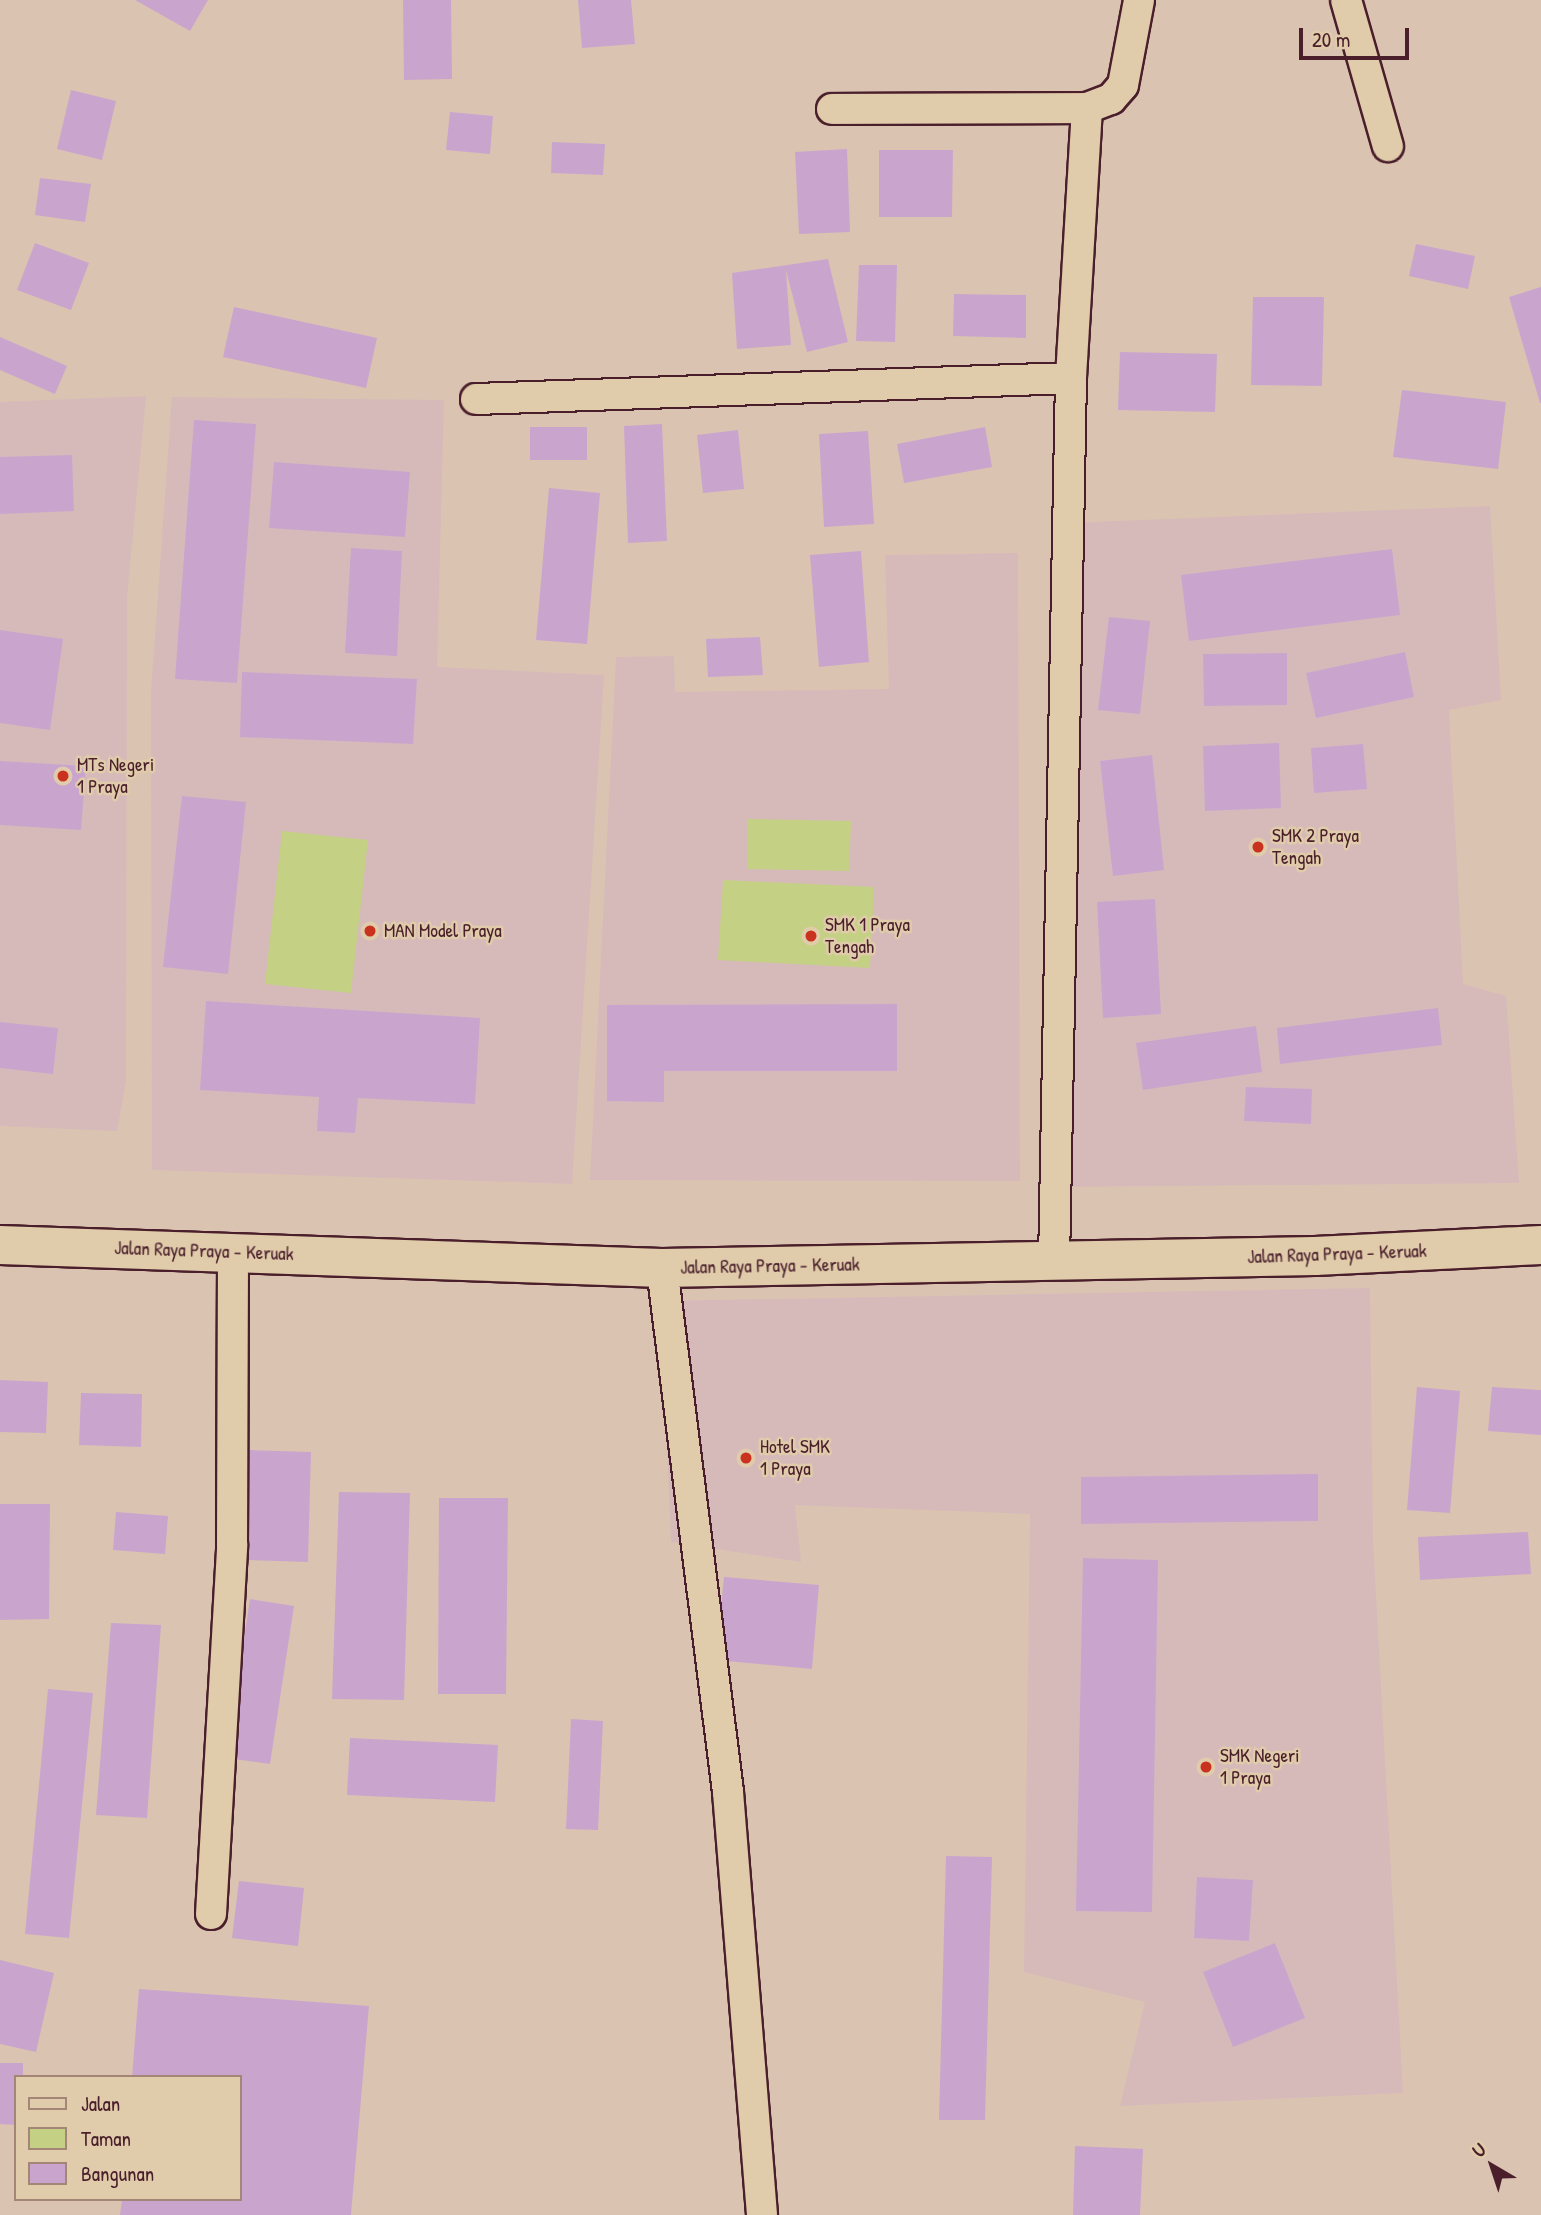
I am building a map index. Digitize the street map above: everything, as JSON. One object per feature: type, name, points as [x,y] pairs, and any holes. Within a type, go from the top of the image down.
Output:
[{"type":"main road","name":"Jalan Raya Praya - Keruak","points":[[0,1245],[662,1268],[1055,1260],[1541,1245]]},
{"type":"street","points":[[832,109],[1087,108],[1111,99],[1123,85],[1139,0]]},
{"type":"street","points":[[1346,0],[1388,146]]},
{"type":"street","points":[[1055,1260],[1071,378],[1087,108]]},
{"type":"street","points":[[477,399],[1071,378]]},
{"type":"street","points":[[211,1914],[232,1545],[233,1251]]},
{"type":"street","points":[[662,1268],[728,1791],[762,2215]]},
{"type":"shaded area","name":"MTs Negeri 1 Praya","points":[[146,396],[127,598],[126,1082],[117,1131],[0,1126],[0,402]]},
{"type":"shaded area","name":"MAN Model Praya","points":[[172,397],[444,400],[437,667],[604,675],[572,1184],[152,1170],[151,692]]},
{"type":"shaded area","name":"SMK 2 Praya Tengah","points":[[1490,506],[1501,700],[1449,710],[1463,984],[1506,996],[1519,1183],[1051,1187],[1068,523]]},
{"type":"shaded area","name":"SMK 1 Praya Tengah","points":[[1018,553],[1020,1181],[590,1180],[616,657],[674,656],[675,692],[889,689],[885,555]]},
{"type":"shaded area","name":"SMK Negeri 1 Praya","points":[[1370,1288],[1373,1540],[1403,2093],[1120,2106],[1145,2002],[1024,1972],[1030,1514],[795,1505],[801,1562],[671,1542],[661,1301]]},
{"type":"green space","points":[[748,819],[851,821],[849,871],[747,869]]},
{"type":"green space","points":[[282,831],[368,840],[351,993],[265,984]]},
{"type":"green space","points":[[723,880],[874,887],[870,968],[718,960]]},
{"type":"building","points":[[135,0],[208,0],[190,31]]},
{"type":"building","points":[[403,0],[451,0],[452,79],[404,80]]},
{"type":"building","points":[[578,0],[631,0],[635,44],[582,48]]},
{"type":"building","points":[[71,90],[116,101],[102,160],[57,149]]},
{"type":"building","points":[[450,112],[493,116],[490,154],[446,150]]},
{"type":"building","points":[[552,142],[605,144],[603,175],[551,173]]},
{"type":"building","points":[[847,149],[850,232],[799,234],[795,152]]},
{"type":"building","points":[[879,150],[953,150],[952,217],[879,217]]},
{"type":"building","points":[[40,178],[91,184],[85,222],[35,215]]},
{"type":"building","points":[[35,243],[89,263],[71,310],[17,290]]},
{"type":"building","points":[[1416,244],[1475,256],[1468,289],[1409,276]]},
{"type":"building","points":[[828,259],[848,342],[807,352],[786,270],[791,345],[737,349],[732,273]]},
{"type":"building","points":[[859,265],[897,265],[895,342],[856,341]]},
{"type":"building","points":[[1541,287],[1541,403],[1540,403],[1509,297]]},
{"type":"building","points":[[954,294],[1026,295],[1026,338],[953,336]]},
{"type":"building","points":[[1253,297],[1324,297],[1322,386],[1251,385]]},
{"type":"building","points":[[234,307],[377,338],[366,388],[223,357]]},
{"type":"building","points":[[0,337],[67,366],[55,394],[0,370]]},
{"type":"building","points":[[1120,352],[1217,354],[1215,412],[1118,410]]},
{"type":"building","points":[[1402,390],[1506,402],[1498,469],[1393,457]]},
{"type":"building","points":[[194,420],[256,424],[237,683],[175,679]]},
{"type":"building","points":[[662,424],[667,541],[628,543],[624,426]]},
{"type":"building","points":[[530,427],[587,427],[587,460],[530,460]]},
{"type":"building","points":[[985,427],[992,467],[904,483],[897,444]]},
{"type":"building","points":[[738,430],[744,489],[703,493],[697,435]]},
{"type":"building","points":[[868,431],[874,524],[824,527],[819,434]]},
{"type":"building","points":[[72,455],[74,511],[0,514],[0,457]]},
{"type":"building","points":[[274,462],[410,472],[405,537],[269,528]]},
{"type":"building","points":[[549,488],[600,493],[587,644],[536,640]]},
{"type":"building","points":[[351,548],[402,551],[397,656],[345,653]]},
{"type":"building","points":[[1392,549],[1400,615],[1189,641],[1181,575]]},
{"type":"building","points":[[861,551],[869,662],[819,667],[810,555]]},
{"type":"building","points":[[1109,617],[1150,621],[1140,714],[1098,710]]},
{"type":"building","points":[[0,630],[63,639],[50,730],[0,723]]},
{"type":"building","points":[[760,637],[763,675],[708,677],[706,639]]},
{"type":"building","points":[[1405,652],[1414,697],[1316,718],[1306,673]]},
{"type":"building","points":[[1287,653],[1287,705],[1204,706],[1203,654]]},
{"type":"building","points":[[242,672],[417,679],[413,744],[240,737]]},
{"type":"building","points":[[1279,743],[1281,808],[1205,811],[1203,746]]},
{"type":"building","points":[[1363,744],[1367,789],[1314,793],[1311,748]]},
{"type":"building","points":[[1152,755],[1164,870],[1113,876],[1100,761]]},
{"type":"building","points":[[0,761],[86,766],[81,830],[0,825]]},
{"type":"building","points":[[182,796],[246,802],[228,974],[163,967]]},
{"type":"building","points":[[1155,899],[1161,1014],[1103,1018],[1097,902]]},
{"type":"building","points":[[206,1001],[480,1018],[475,1104],[358,1098],[355,1133],[317,1131],[319,1097],[200,1090]]},
{"type":"building","points":[[897,1004],[897,1071],[664,1071],[664,1102],[607,1101],[607,1005]]},
{"type":"building","points":[[1438,1008],[1442,1045],[1280,1064],[1277,1028]]},
{"type":"building","points":[[0,1022],[58,1028],[53,1074],[0,1068]]},
{"type":"building","points":[[1256,1026],[1262,1072],[1143,1090],[1136,1043]]},
{"type":"building","points":[[1246,1087],[1312,1089],[1311,1124],[1244,1121]]},
{"type":"building","points":[[0,1380],[48,1382],[46,1433],[0,1432]]},
{"type":"building","points":[[1417,1387],[1460,1391],[1450,1513],[1407,1510]]},
{"type":"building","points":[[1492,1387],[1541,1390],[1541,1435],[1488,1431]]},
{"type":"building","points":[[81,1393],[142,1394],[141,1447],[79,1445]]},
{"type":"building","points":[[249,1450],[311,1452],[308,1562],[246,1560]]},
{"type":"building","points":[[1318,1474],[1318,1521],[1081,1524],[1081,1477]]},
{"type":"building","points":[[339,1492],[410,1493],[404,1700],[332,1699]]},
{"type":"building","points":[[439,1498],[508,1498],[506,1694],[438,1694]]},
{"type":"building","points":[[0,1504],[50,1504],[49,1619],[0,1620]]},
{"type":"building","points":[[116,1512],[168,1516],[165,1554],[113,1550]]},
{"type":"building","points":[[1528,1532],[1531,1574],[1420,1580],[1418,1537]]},
{"type":"building","points":[[1083,1558],[1158,1560],[1152,1912],[1076,1911]]},
{"type":"building","points":[[724,1577],[819,1585],[812,1669],[716,1660]]},
{"type":"building","points":[[250,1599],[294,1606],[270,1764],[226,1758]]},
{"type":"building","points":[[111,1623],[161,1625],[147,1818],[96,1815]]},
{"type":"building","points":[[48,1689],[93,1693],[69,1938],[25,1934]]},
{"type":"building","points":[[571,1719],[603,1721],[598,1830],[566,1829]]},
{"type":"building","points":[[350,1738],[498,1745],[495,1802],[347,1795]]},
{"type":"building","points":[[946,1856],[992,1857],[985,2120],[939,2120]]},
{"type":"building","points":[[1197,1877],[1253,1880],[1249,1941],[1194,1938]]},
{"type":"building","points":[[239,1881],[304,1888],[298,1946],[232,1938]]},
{"type":"building","points":[[1275,1943],[1305,2018],[1233,2047],[1203,1972]]},
{"type":"building","points":[[0,1960],[54,1973],[36,2052],[0,2044]]},
{"type":"building","points":[[139,1989],[369,2006],[351,2215],[120,2215],[122,2201],[242,2201],[242,2075],[132,2075]]},
{"type":"building","points":[[0,2063],[23,2063],[23,2075],[14,2075],[14,2125],[0,2124]]},
{"type":"building","points":[[1075,2146],[1143,2149],[1140,2215],[1073,2215]]},
{"type":"place","name":"MTs Negeri 1 Praya","points":[[63,776]]},
{"type":"place","name":"SMK 2 Praya Tengah","points":[[1258,847]]},
{"type":"place","name":"MAN Model Praya","points":[[370,931]]},
{"type":"place","name":"SMK 1 Praya Tengah","points":[[811,936]]},
{"type":"place","name":"Hotel SMK 1 Praya","points":[[746,1458]]},
{"type":"place","name":"SMK Negeri 1 Praya","points":[[1206,1767]]}]
